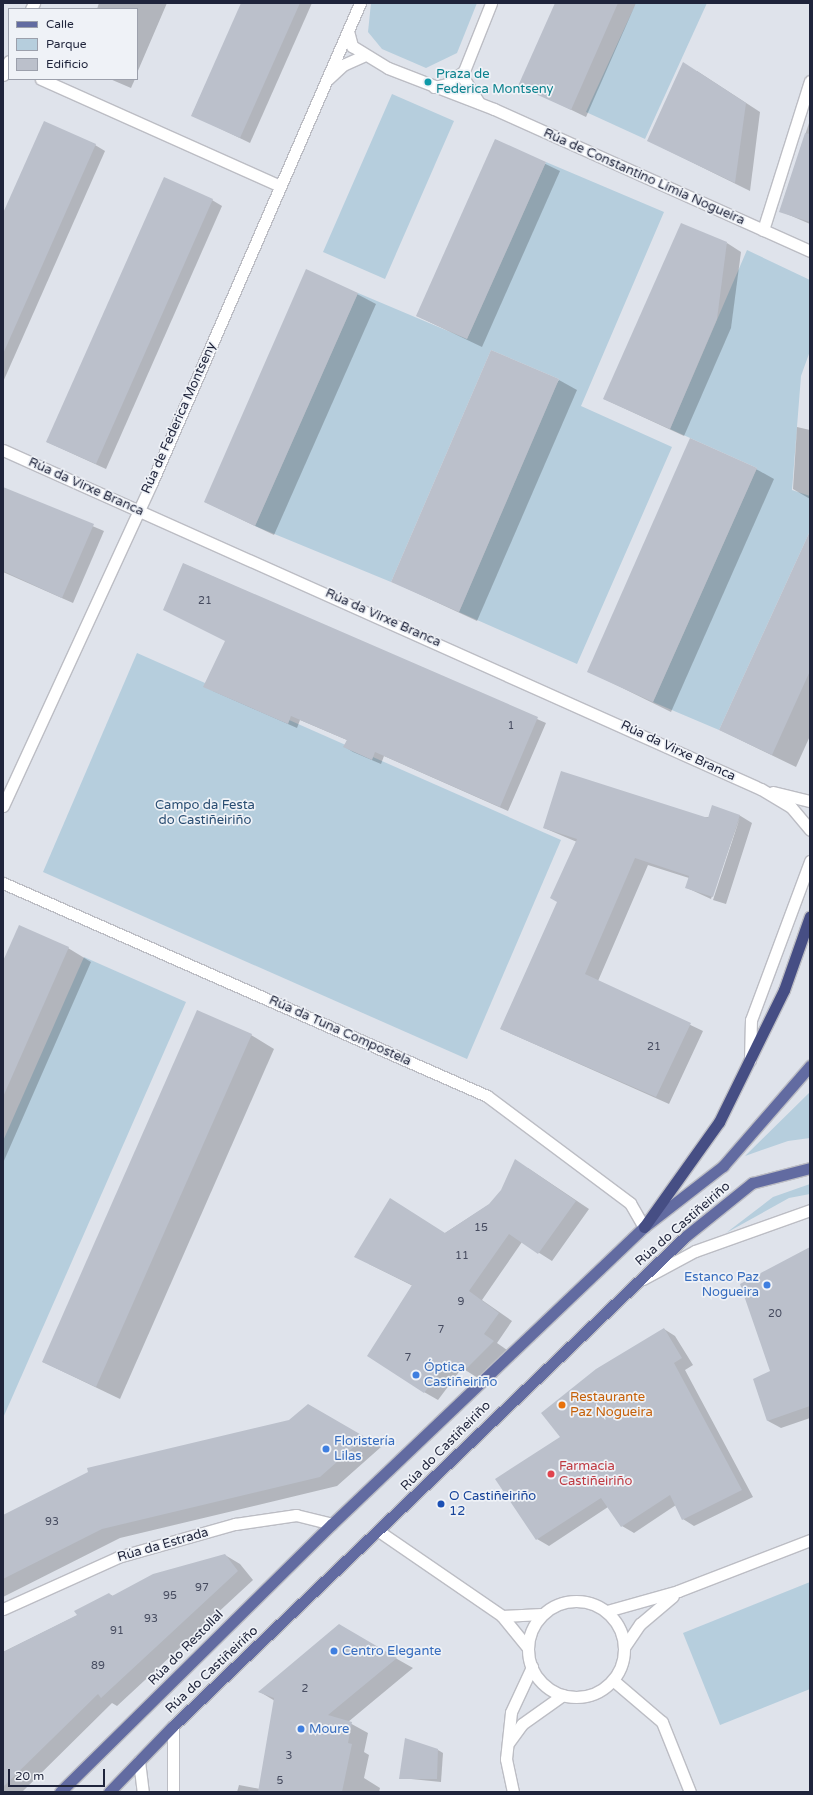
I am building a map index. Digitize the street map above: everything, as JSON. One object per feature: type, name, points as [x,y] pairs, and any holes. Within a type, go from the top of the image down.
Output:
[{"type":"highway","points":[[644,1227],[719,1122],[750,1063],[784,990],[810,916]]},
{"type":"main road","name":"Rúa do Castiñeiriño","points":[[332,1524],[644,1227],[723,1166],[810,1066]]},
{"type":"main road","name":"Rúa do Castiñeiriño","points":[[173,1726],[380,1532],[520,1391],[636,1283],[752,1183],[810,1168]]},
{"type":"main road","name":"Rúa do Restollal","points":[[60,1792],[332,1524]]},
{"type":"main road","points":[[109,1792],[173,1726]]},
{"type":"street","points":[[360,3],[348,31],[352,46],[363,56],[434,87],[447,84],[461,74],[491,3]]},
{"type":"street","name":"Rúa de Federica Montseny","points":[[3,806],[138,510],[280,186],[319,93],[348,31]]},
{"type":"street","name":"Rúa de Federica Montseny","points":[[319,93],[343,65],[363,56]]},
{"type":"street","points":[[3,75],[7,63]]},
{"type":"street","points":[[461,74],[479,103]]},
{"type":"street","points":[[43,80],[280,186]]},
{"type":"street","points":[[762,230],[810,82]]},
{"type":"street","name":"Rúa de Constantino Limia Nogueira","points":[[434,87],[479,103],[762,230],[810,250]]},
{"type":"street","name":"Rúa da Virxe Branca","points":[[3,450],[761,789],[791,807],[810,830]]},
{"type":"street","name":"Rúa da Virxe Branca","points":[[761,789],[810,801]]},
{"type":"street","points":[[750,1063],[751,1020],[810,861]]},
{"type":"street","name":"Rúa da Tuna Compostela","points":[[3,883],[487,1096],[630,1203],[644,1227]]},
{"type":"street","points":[[636,1283],[695,1251],[810,1210]]},
{"type":"street","name":"Rúa da Estrada","points":[[3,1609],[118,1557],[235,1524],[296,1515],[332,1524]]},
{"type":"street","points":[[380,1532],[502,1616],[528,1648]]},
{"type":"street","points":[[606,1611],[678,1592],[810,1540]]},
{"type":"street","points":[[624,1646],[640,1624],[678,1592]]},
{"type":"street","points":[[576,1600],[589,1602],[606,1611],[618,1624],[624,1646],[621,1668],[614,1681],[586,1697],[563,1695],[542,1683],[532,1667],[528,1648],[534,1624],[542,1614],[552,1607],[576,1600]]},
{"type":"street","points":[[502,1616],[542,1614]]},
{"type":"street","points":[[513,1792],[507,1770],[511,1712],[532,1667]]},
{"type":"street","points":[[614,1681],[662,1722],[690,1792]]},
{"type":"street","points":[[509,1742],[522,1724],[563,1695]]},
{"type":"street","points":[[173,1726],[173,1792]]},
{"type":"street","points":[[139,1761],[143,1792]]},
{"type":"green space","points":[[371,3],[477,3],[457,53],[426,68],[382,49],[368,32]]},
{"type":"green space","points":[[636,3],[707,3],[645,139],[586,112]]},
{"type":"green space","points":[[392,94],[454,121],[385,279],[323,252]]},
{"type":"green space","points":[[546,162],[664,212],[581,406],[672,447],[577,664],[459,612],[559,379],[491,350],[391,582],[255,526],[358,293],[467,339]]},
{"type":"green space","points":[[747,250],[810,280],[810,351],[801,376],[792,490],[810,496],[810,531],[719,730],[653,702],[757,468],[670,429]]},
{"type":"green space","name":"Campo da Festa do Castiñeiriño","points":[[137,653],[561,840],[467,1059],[43,872]]},
{"type":"green space","points":[[84,957],[186,1002],[3,1418],[3,1141]]},
{"type":"green space","points":[[809,1093],[810,1138],[788,1141],[745,1156]]},
{"type":"green space","points":[[810,1184],[810,1194],[789,1198],[726,1233],[773,1197]]},
{"type":"green space","points":[[810,1582],[810,1689],[720,1725],[683,1633]]},
{"type":"building","points":[[241,3],[300,3],[240,138],[191,116]]},
{"type":"building","points":[[555,3],[618,3],[571,110],[518,86]]},
{"type":"building","points":[[683,62],[746,103],[735,183],[647,141]]},
{"type":"building","points":[[44,121],[96,144],[3,354],[3,213]]},
{"type":"building","points":[[805,133],[810,134],[810,222],[779,212]]},
{"type":"building","points":[[495,139],[546,162],[467,339],[416,316]]},
{"type":"building","points":[[164,177],[213,199],[96,464],[46,442]]},
{"type":"building","points":[[681,223],[727,242],[717,319],[670,429],[603,399]]},
{"type":"building","points":[[306,269],[358,293],[255,526],[204,502]]},
{"type":"building","points":[[491,350],[559,379],[459,612],[391,582]]},
{"type":"building","points":[[690,438],[757,468],[653,702],[587,672]]},
{"type":"building","points":[[3,487],[94,524],[62,598],[3,571]]},
{"type":"building","points":[[810,531],[810,671],[772,755],[719,730]]},
{"type":"building","points":[[183,563],[538,717],[500,807],[375,752],[372,760],[343,747],[347,740],[291,716],[288,724],[203,687],[225,641],[163,610]]},
{"type":"building","points":[[561,771],[708,818],[712,805],[740,815],[713,897],[685,888],[689,876],[635,858],[585,974],[691,1023],[656,1097],[500,1029],[557,902],[550,898],[577,839],[543,828]]},
{"type":"building","points":[[19,925],[69,947],[3,1097],[3,961]]},
{"type":"building","points":[[197,1010],[252,1034],[96,1387],[42,1362]]},
{"type":"building","points":[[515,1159],[576,1201],[538,1254],[509,1234],[469,1291],[499,1313],[484,1334],[494,1341],[464,1371],[448,1361],[424,1393],[367,1356],[412,1285],[354,1257],[390,1198],[445,1233],[489,1204],[501,1190]]},
{"type":"building","points":[[810,1247],[810,1406],[767,1421],[753,1379],[770,1371],[740,1284]]},
{"type":"building","points":[[664,1328],[682,1358],[674,1363],[742,1490],[682,1520],[670,1495],[621,1527],[601,1498],[536,1540],[495,1479],[560,1437],[541,1413],[596,1369]]},
{"type":"building","points":[[308,1404],[365,1437],[320,1477],[102,1529],[3,1579],[3,1515],[88,1472],[87,1468],[289,1420]]},
{"type":"building","points":[[225,1554],[238,1571],[101,1698],[98,1694],[3,1787],[3,1652],[77,1615],[74,1611],[109,1593],[112,1596],[153,1574]]},
{"type":"building","points":[[339,1624],[397,1658],[328,1715],[352,1722],[348,1743],[352,1744],[342,1792],[258,1792],[274,1698],[258,1692]]},
{"type":"building","points":[[405,1738],[438,1749],[437,1779],[399,1779]]},
{"type":"place","name":"Praza de Federica Montseny","points":[[428,82]]},
{"type":"place","name":"Estanco Paz Nogueira","points":[[767,1285]]},
{"type":"place","name":"Óptica Castiñeiriño","points":[[416,1375]]},
{"type":"place","name":"Restaurante Paz Nogueira","points":[[562,1405]]},
{"type":"place","name":"Floristería Lilas","points":[[326,1449]]},
{"type":"place","name":"Farmacia Castiñeiriño","points":[[551,1474]]},
{"type":"place","name":"O Castiñeiriño 12","points":[[441,1504]]},
{"type":"place","name":"Centro Elegante","points":[[334,1651]]},
{"type":"place","name":"Moure","points":[[301,1729]]}]
